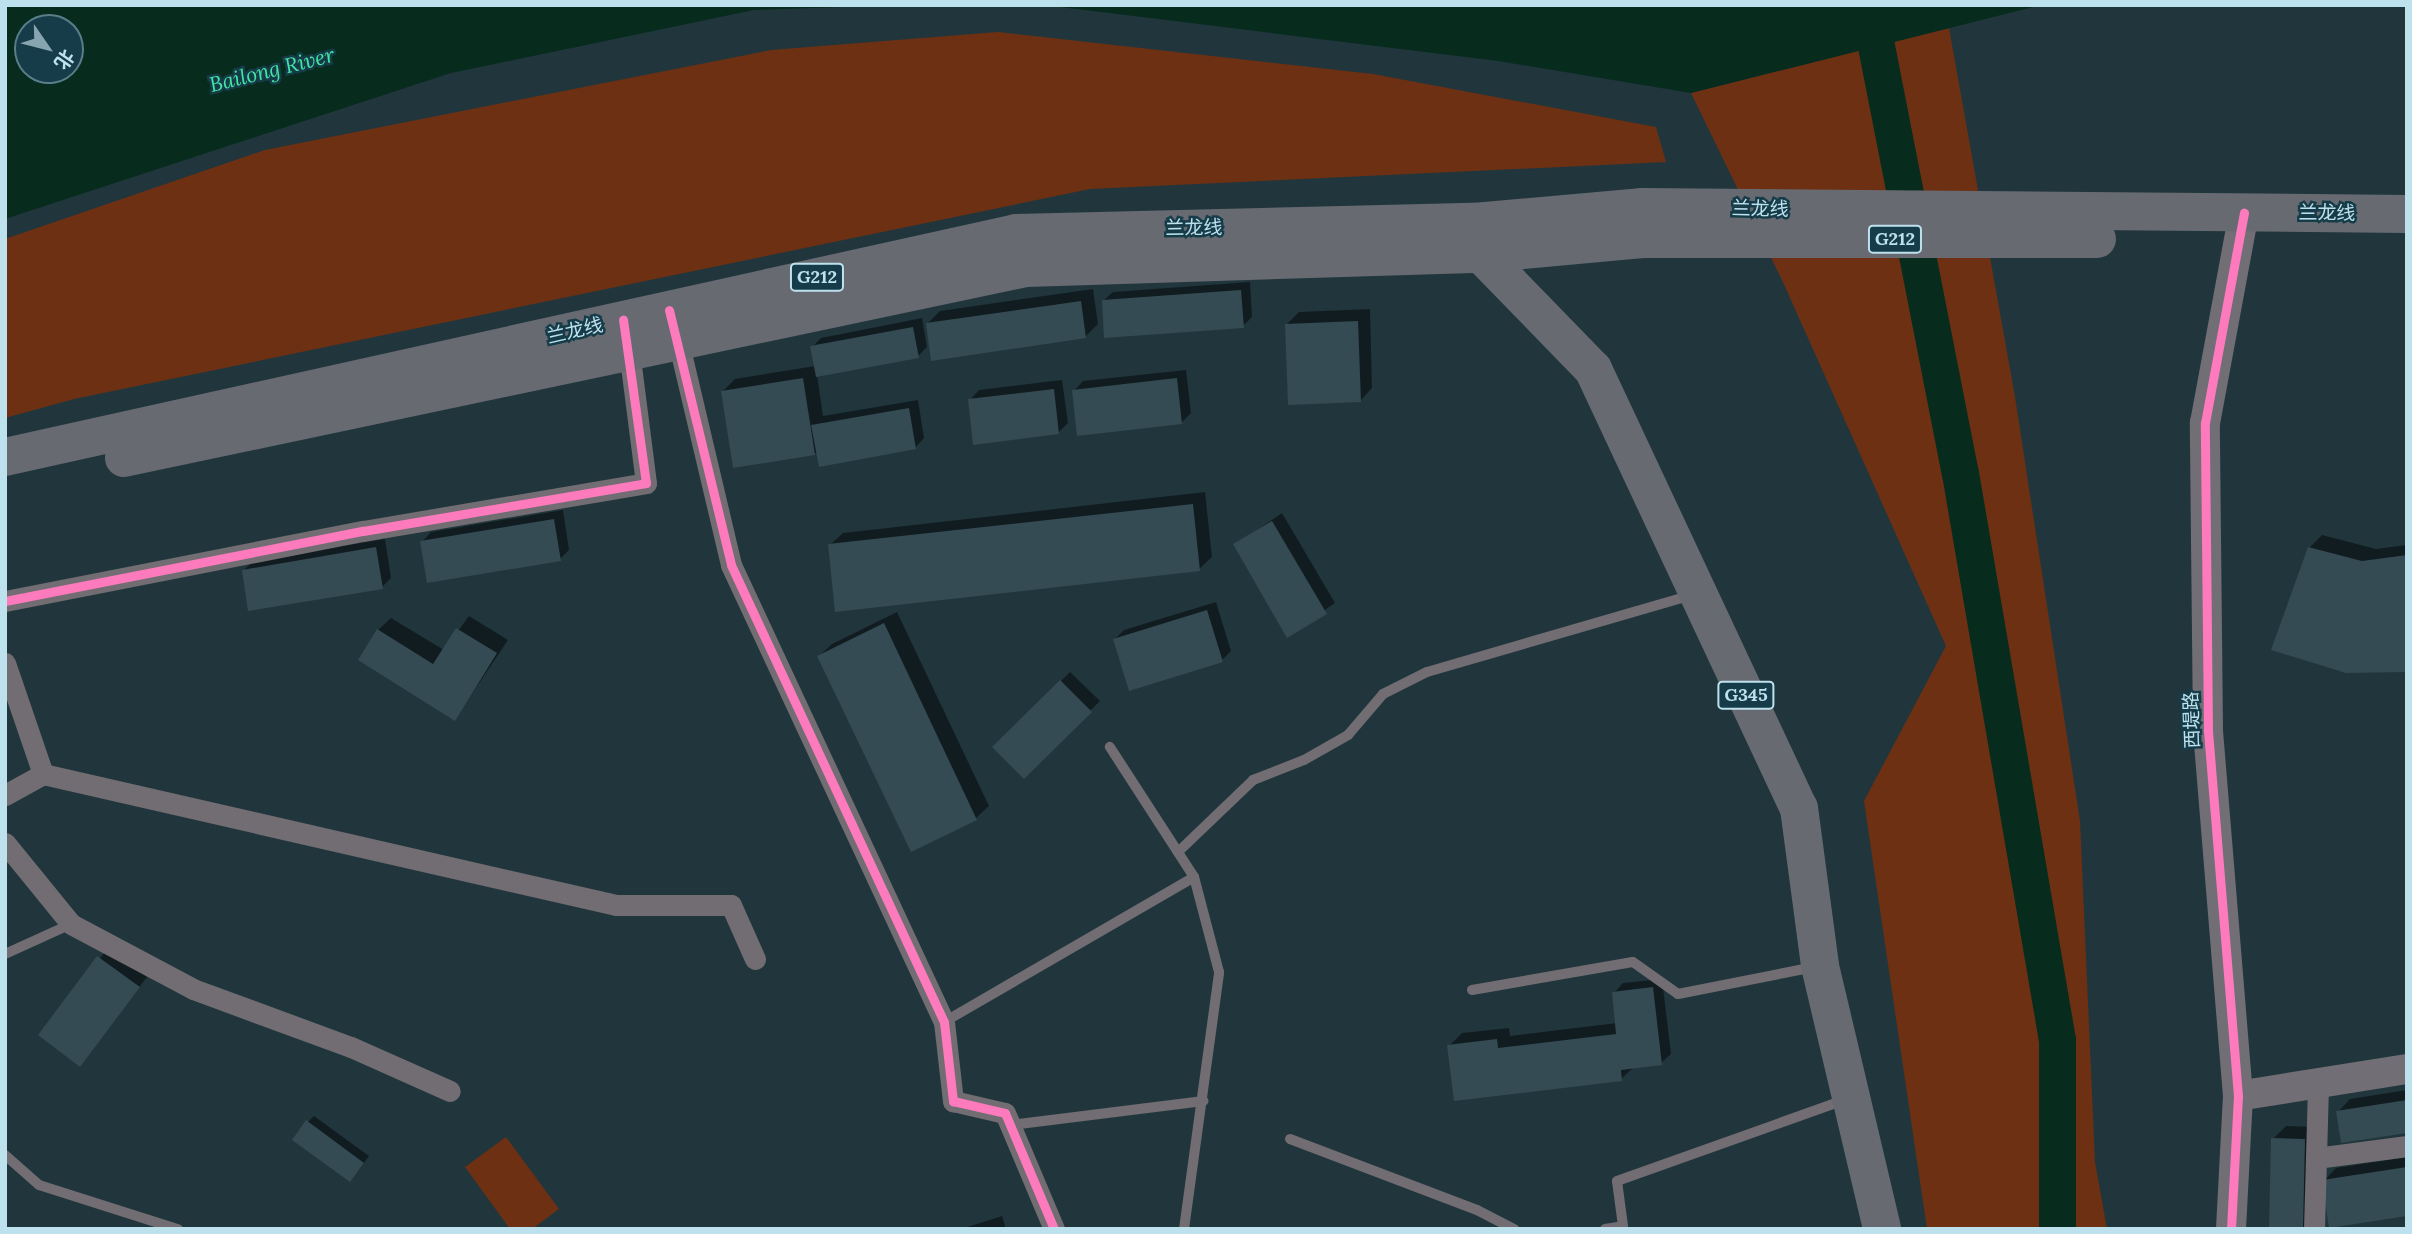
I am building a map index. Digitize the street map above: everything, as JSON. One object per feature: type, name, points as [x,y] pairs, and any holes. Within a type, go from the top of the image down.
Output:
[{"type":"highway","name":"兰龙线","points":[[5,483],[674,325],[1026,268],[1478,238],[1642,223],[2148,226],[2242,224],[2407,214]]},
{"type":"highway","name":"兰龙线","points":[[2242,224],[2407,239]]},
{"type":"highway","name":"G345","points":[[1478,238],[1593,369],[1799,808],[1820,966],[1882,1229]]},
{"type":"highway","name":"兰龙线","points":[[5,457],[626,336]]},
{"type":"street","name":"西堤路","points":[[2231,1229],[2238,1096],[2208,730],[2205,423],[2242,224]]},
{"type":"street","points":[[674,325],[731,565],[944,1022],[953,1101],[1005,1114],[1054,1229]]},
{"type":"street","points":[[5,601],[363,531],[646,483],[626,336]]},
{"type":"street","points":[[7,674],[43,774]]},
{"type":"street","points":[[5,795],[43,774],[616,905],[731,905],[755,959]]},
{"type":"street","points":[[5,843],[72,924],[193,989],[351,1047],[450,1091]]},
{"type":"street","points":[[2238,1096],[2407,1069]]},
{"type":"street","points":[[2314,1229],[2318,1083]]},
{"type":"street","points":[[2316,1158],[2407,1146]]},
{"type":"lane","points":[[1178,852],[1253,780],[1304,760],[1348,735],[1383,694],[1416,678],[1698,593]]},
{"type":"lane","points":[[1110,747],[1194,877],[1219,972],[1204,1101],[1184,1229]]},
{"type":"lane","points":[[944,1022],[1194,877]]},
{"type":"lane","points":[[5,954],[72,924]]},
{"type":"lane","points":[[1472,990],[1633,962],[1678,994],[1820,966]]},
{"type":"lane","points":[[1605,1229],[1623,1226],[1617,1181],[1851,1098]]},
{"type":"lane","points":[[1011,1125],[1204,1101]]},
{"type":"lane","points":[[1290,1139],[1477,1210],[1514,1229]]},
{"type":"lane","points":[[5,1155],[39,1185],[178,1229]]},
{"type":"shaded area","points":[[1949,28],[2015,397],[2080,821],[2095,1162],[2107,1229],[1927,1229],[1864,801],[1946,646],[1782,280],[1691,93]]},
{"type":"shaded area","points":[[998,32],[1373,74],[1656,127],[1666,162],[1090,189],[74,399],[5,418],[5,239],[265,150],[771,50]]},
{"type":"shaded area","points":[[506,1137],[559,1209],[532,1229],[510,1229],[465,1167]]},
{"type":"water","name":"Bailong River","points":[[5,5],[901,5],[754,10],[451,73],[5,219]]},
{"type":"water","points":[[1044,5],[2041,5],[1691,93],[1498,61]]},
{"type":"building","points":[[1241,290],[1244,328],[1104,338],[1102,300]]},
{"type":"building","points":[[1081,301],[1086,338],[931,361],[926,323]]},
{"type":"building","points":[[1358,321],[1361,402],[1288,405],[1285,324]]},
{"type":"building","points":[[913,327],[919,358],[816,377],[810,346]]},
{"type":"building","points":[[803,378],[815,455],[733,468],[721,391]]},
{"type":"building","points":[[1177,378],[1182,424],[1077,436],[1072,390]]},
{"type":"building","points":[[1054,389],[1059,434],[973,445],[968,399]]},
{"type":"building","points":[[909,408],[916,449],[819,467],[811,425]]},
{"type":"building","points":[[1193,504],[1200,571],[835,612],[828,544]]},
{"type":"building","points":[[554,519],[561,561],[427,583],[420,541]]},
{"type":"building","points":[[1272,521],[1327,614],[1287,638],[1233,544]]},
{"type":"building","points":[[376,547],[383,589],[248,611],[242,570]]},
{"type":"building","points":[[2308,547],[2362,561],[2407,555],[2407,672],[2346,673],[2271,650]]},
{"type":"building","points":[[1207,610],[1223,662],[1129,691],[1113,639]]},
{"type":"building","points":[[884,623],[977,820],[911,852],[817,656]]},
{"type":"building","points":[[456,628],[497,653],[455,721],[358,660],[377,629],[433,664]]},
{"type":"building","points":[[1060,680],[1092,712],[1024,779],[992,747]]},
{"type":"building","points":[[97,956],[140,987],[80,1067],[38,1035]]},
{"type":"building","points":[[1653,987],[1662,1065],[1621,1070],[1622,1081],[1454,1101],[1447,1045],[1497,1039],[1498,1048],[1616,1034],[1612,992]]},
{"type":"building","points":[[2407,1100],[2407,1133],[2341,1143],[2336,1111]]},
{"type":"building","points":[[306,1120],[364,1163],[350,1182],[292,1140]]},
{"type":"building","points":[[2271,1138],[2305,1139],[2303,1229],[2269,1229]]},
{"type":"building","points":[[2407,1167],[2407,1216],[2329,1228],[2322,1180]]},
{"type":"waterway","points":[[1868,5],[1960,473],[2057,1040],[2057,1229]]},
{"type":"cycle path","points":[[2231,1229],[2238,1096],[2208,730],[2205,423],[2244,213]]},
{"type":"cycle path","points":[[669,310],[731,565],[944,1022],[953,1101],[1005,1113],[1054,1229]]},
{"type":"cycle path","points":[[5,601],[363,531],[646,483],[623,320]]}]
